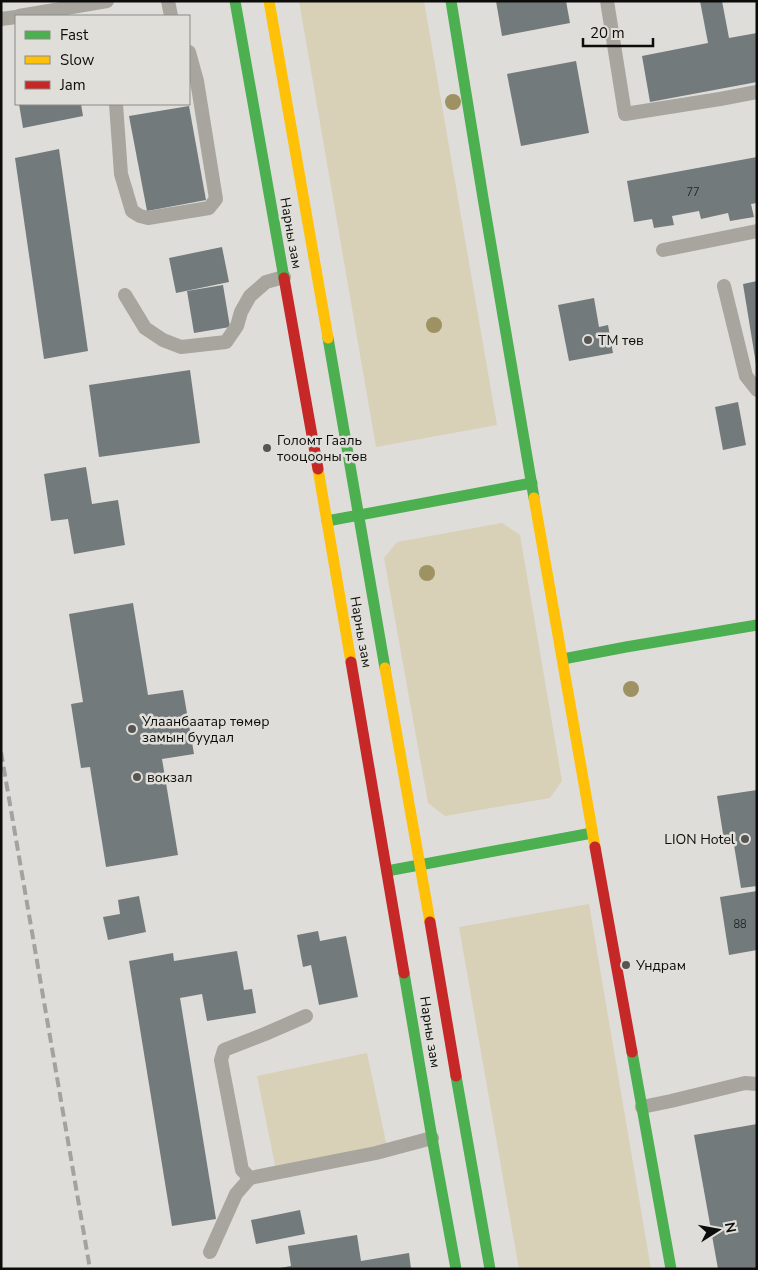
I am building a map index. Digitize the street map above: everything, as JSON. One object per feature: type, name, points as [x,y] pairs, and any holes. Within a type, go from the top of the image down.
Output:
[{"type":"main road","name":"Нарны зам","points":[[235,1],[456,1269]]},
{"type":"main road","name":"Нарны зам","points":[[269,1],[490,1269]]},
{"type":"main road","points":[[450,1],[592,833],[671,1269]]},
{"type":"main road","points":[[327,521],[532,482]]},
{"type":"main road","points":[[563,660],[626,647],[757,625]]},
{"type":"main road","points":[[388,871],[592,833]]},
{"type":"lane","points":[[23,15],[107,1]]},
{"type":"lane","points":[[168,1],[172,15]]},
{"type":"lane","points":[[607,1],[625,114],[720,100],[757,92]]},
{"type":"lane","points":[[1,19],[15,16]]},
{"type":"lane","points":[[116,105],[121,174],[132,211],[148,218],[209,208],[216,199],[197,81],[190,56]]},
{"type":"lane","points":[[663,250],[757,231]]},
{"type":"lane","points":[[125,295],[145,328],[163,340],[180,347],[204,345],[226,342],[237,326],[241,312],[250,296],[266,282],[284,277]]},
{"type":"lane","points":[[724,286],[746,376],[757,390]]},
{"type":"lane","points":[[250,1178],[242,1170],[221,1060],[224,1050],[306,1016]]},
{"type":"lane","points":[[642,1107],[745,1083],[757,1084]]},
{"type":"lane","points":[[210,1252],[236,1194],[250,1178],[376,1153],[432,1138]]},
{"type":"shaded area","points":[[299,1],[424,1],[497,425],[376,447]]},
{"type":"shaded area","points":[[502,523],[520,535],[562,781],[550,798],[445,816],[428,803],[384,558],[397,542]]},
{"type":"shaded area","points":[[589,904],[651,1269],[519,1269],[459,927]]},
{"type":"shaded area","points":[[367,1053],[387,1147],[276,1170],[257,1076]]},
{"type":"building","points":[[496,1],[566,1],[570,23],[502,36]]},
{"type":"building","points":[[700,1],[722,1],[729,38],[757,33],[757,82],[650,102],[642,56],[708,43]]},
{"type":"building","points":[[576,61],[589,133],[521,146],[507,74]]},
{"type":"building","points":[[19,105],[81,105],[83,116],[23,128]]},
{"type":"building","points":[[189,106],[206,200],[147,211],[129,116]]},
{"type":"building","points":[[59,149],[88,351],[44,359],[15,158]]},
{"type":"building","points":[[757,157],[757,203],[751,204],[754,217],[730,221],[728,213],[701,219],[699,211],[672,216],[674,225],[654,228],[652,219],[634,222],[627,181]]},
{"type":"building","points":[[222,247],[229,282],[176,293],[169,258]]},
{"type":"building","points":[[757,281],[757,364],[756,364],[743,284]]},
{"type":"building","points":[[223,285],[230,327],[194,333],[187,291]]},
{"type":"building","name":"TM төв","points":[[594,298],[599,327],[608,325],[613,353],[569,361],[558,305]]},
{"type":"building","points":[[190,370],[200,443],[99,457],[89,385]]},
{"type":"building","points":[[738,402],[746,445],[723,450],[715,407]]},
{"type":"building","points":[[86,467],[92,504],[118,500],[125,545],[74,554],[68,519],[51,521],[44,474]]},
{"type":"building","name":"Улаанбаатар төмөр замын буудал","points":[[133,603],[148,695],[183,690],[194,754],[162,759],[178,855],[106,867],[90,767],[81,768],[71,704],[83,702],[69,614]]},
{"type":"building","name":"LION Hotel","points":[[757,790],[757,886],[741,888],[733,839],[724,840],[717,796]]},
{"type":"building","points":[[757,891],[757,950],[729,955],[720,897]]},
{"type":"building","points":[[139,896],[146,932],[108,940],[103,917],[120,914],[118,900]]},
{"type":"building","points":[[318,931],[320,941],[346,936],[358,997],[319,1005],[311,965],[303,967],[297,935]]},
{"type":"building","points":[[237,951],[244,990],[252,989],[256,1013],[207,1021],[202,994],[180,998],[216,1219],[172,1226],[129,961],[173,953],[174,961]]},
{"type":"building","points":[[757,1124],[757,1269],[718,1269],[694,1135]]},
{"type":"building","points":[[300,1210],[305,1234],[256,1244],[251,1220]]},
{"type":"building","points":[[357,1235],[361,1261],[409,1253],[411,1269],[280,1269],[291,1266],[288,1246]]},
{"type":"railway","points":[[1,752],[90,1269]]},
{"type":"traffic: fast","points":[[235,1],[284,278]]},
{"type":"traffic: fast","points":[[451,1],[534,498]]},
{"type":"traffic: fast","points":[[328,338],[385,668]]},
{"type":"traffic: fast","points":[[327,521],[532,483]]},
{"type":"traffic: fast","points":[[563,659],[757,625]]},
{"type":"traffic: fast","points":[[387,871],[592,833]]},
{"type":"traffic: fast","points":[[404,973],[456,1269]]},
{"type":"traffic: fast","points":[[632,1052],[671,1269]]},
{"type":"traffic: fast","points":[[456,1076],[490,1269]]},
{"type":"traffic: slow","points":[[269,1],[328,338]]},
{"type":"traffic: slow","points":[[318,469],[351,662]]},
{"type":"traffic: slow","points":[[534,498],[595,847]]},
{"type":"traffic: slow","points":[[385,668],[430,922]]},
{"type":"traffic: jam","points":[[284,278],[318,469]]},
{"type":"traffic: jam","points":[[351,662],[404,973]]},
{"type":"traffic: jam","points":[[595,847],[632,1052]]},
{"type":"traffic: jam","points":[[430,922],[456,1076]]},
{"type":"place","name":"TM төв","points":[[588,340]]},
{"type":"place","name":"Голомт Гааль тооцооны төв","points":[[267,448]]},
{"type":"place","name":"Улаанбаатар төмөр замын буудал","points":[[132,729]]},
{"type":"place","name":"вокзал","points":[[137,777]]},
{"type":"place","name":"LION Hotel","points":[[745,839]]},
{"type":"place","name":"Ундрам","points":[[626,965]]}]
